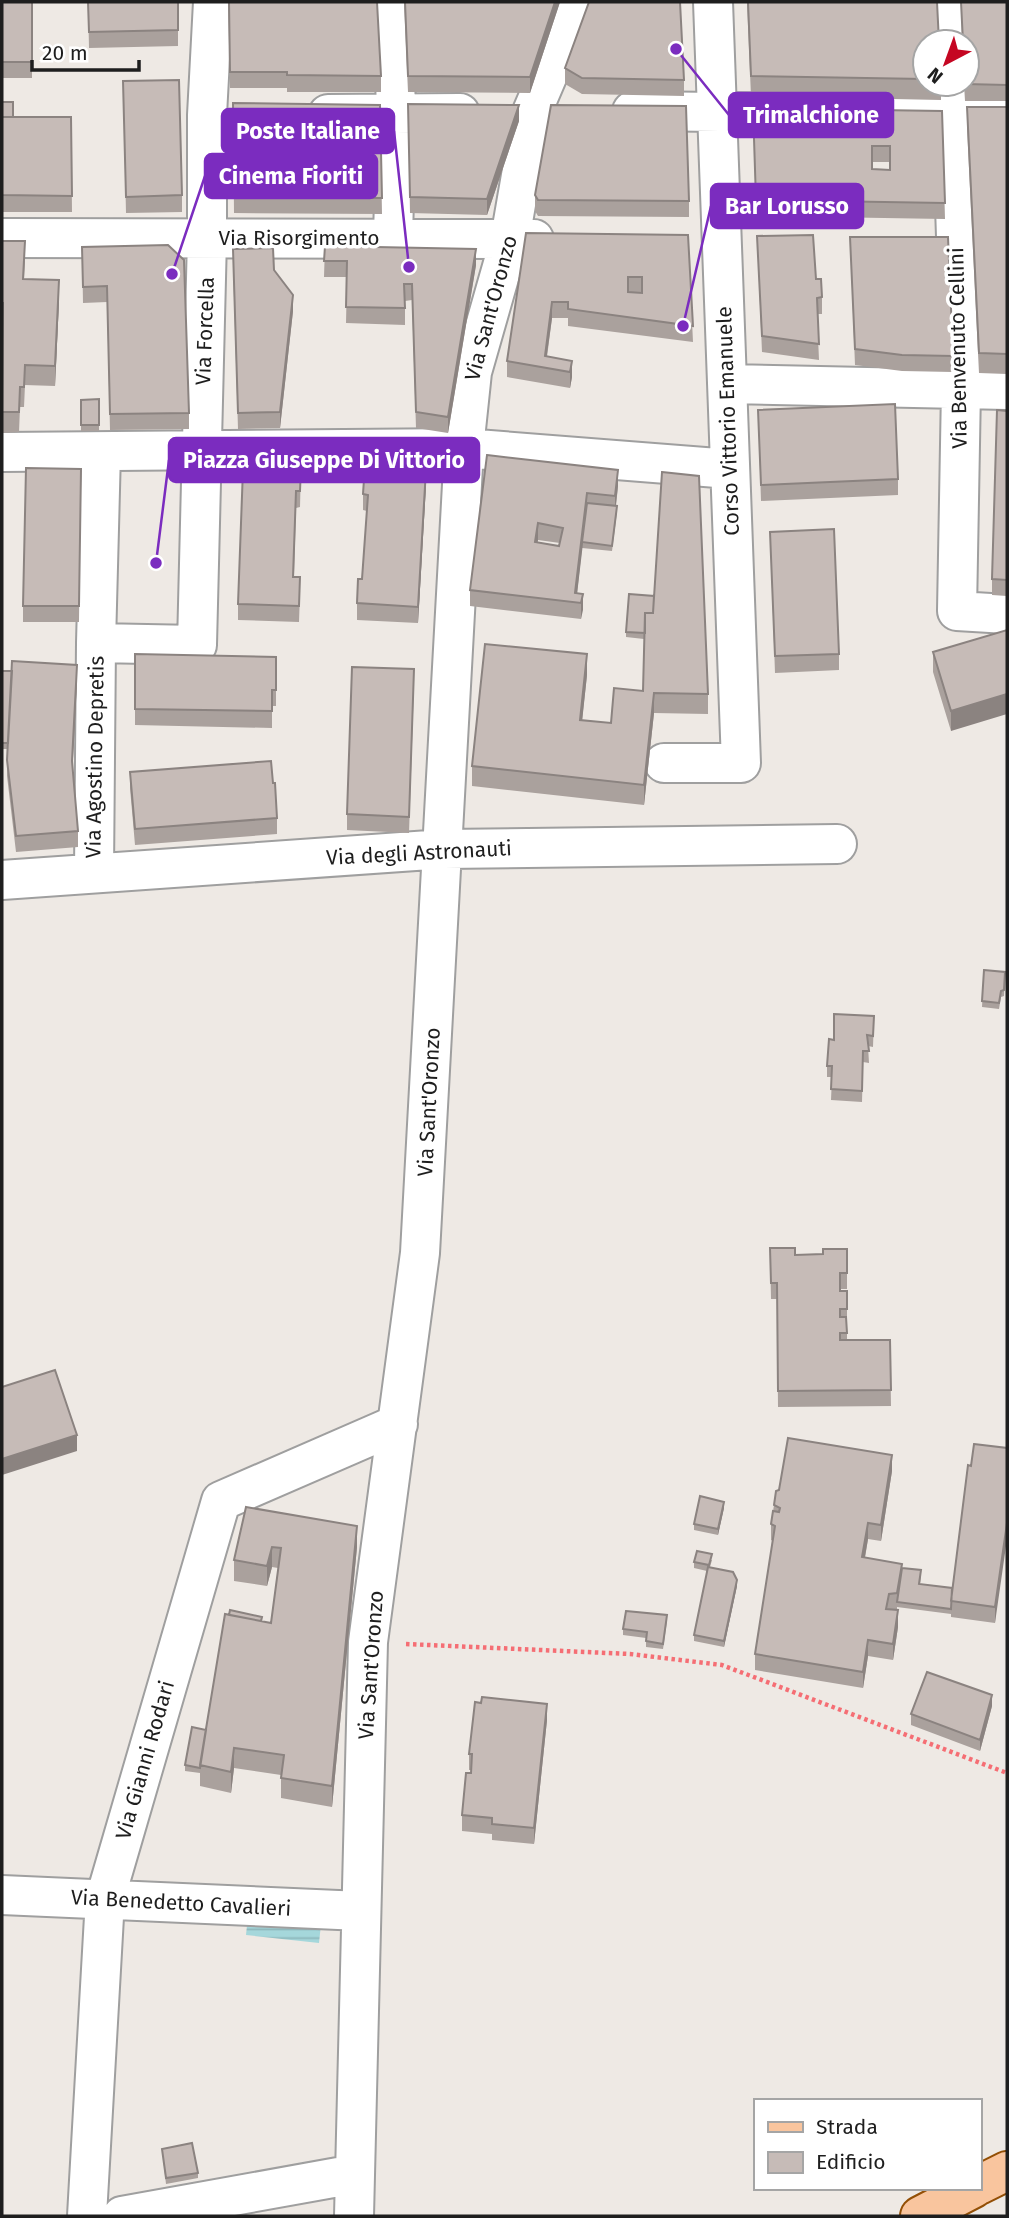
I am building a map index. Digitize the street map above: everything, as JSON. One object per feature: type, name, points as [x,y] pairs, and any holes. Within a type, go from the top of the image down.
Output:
[{"type":"main road","points":[[981,2184],[1007,2171]]},
{"type":"main road","points":[[920,2216],[970,2190]]},
{"type":"street","name":"Via Forcella","points":[[96,643],[197,645],[207,238],[207,115],[213,2]]},
{"type":"street","points":[[393,2],[396,113],[393,239]]},
{"type":"street","name":"Via Sant'Oronzo","points":[[354,2216],[368,1642],[420,1253],[464,448],[472,372],[510,239],[532,112],[579,2]]},
{"type":"street","name":"Corso Vittorio Emanuele","points":[[664,764],[741,763],[713,2]]},
{"type":"street","points":[[948,2],[949,28]]},
{"type":"street","points":[[288,114],[718,111],[849,114],[951,100],[1007,118]]},
{"type":"street","name":"Via Benvenuto Cellini","points":[[951,100],[961,389],[957,611],[1007,614]]},
{"type":"street","points":[[207,115],[247,114]]},
{"type":"street","name":"Via Risorgimento","points":[[2,238],[563,239]]},
{"type":"street","points":[[682,239],[722,239]]},
{"type":"street","points":[[727,384],[1007,390]]},
{"type":"street","points":[[2,452],[464,448],[730,470]]},
{"type":"street","name":"Via Agostino Depretis","points":[[94,872],[101,452]]},
{"type":"street","name":"Via degli Astronauti","points":[[2,880],[444,849],[837,845]]},
{"type":"street","name":"Via Gianni Rodari","points":[[87,2216],[105,1899],[221,1501],[398,1424]]},
{"type":"street","name":"Via Benedetto Cavalieri","points":[[2,1895],[361,1911]]},
{"type":"street","points":[[122,2216],[355,2174]]},
{"type":"path","points":[[368,1642],[630,1654],[722,1665],[1007,1773]]},
{"type":"water","points":[[249,1906],[322,1915],[319,1943],[246,1935]]},
{"type":"building","points":[[2,2],[32,2],[32,62],[2,62]]},
{"type":"building","points":[[88,2],[178,2],[178,30],[89,32]]},
{"type":"building","points":[[229,2],[377,2],[381,76],[230,72]]},
{"type":"building","points":[[405,2],[555,2],[530,77],[408,76]]},
{"type":"building","points":[[589,2],[680,2],[684,80],[582,78],[565,68]]},
{"type":"building","points":[[748,2],[937,2],[938,28],[911,28],[911,79],[751,76]]},
{"type":"building","points":[[961,2],[1007,2],[1007,85],[981,84],[981,28],[962,28]]},
{"type":"building","points":[[179,80],[182,195],[126,197],[123,81]]},
{"type":"building","points":[[2,102],[13,102],[13,117],[2,117]]},
{"type":"building","points":[[233,103],[380,105],[382,198],[234,197]]},
{"type":"building","points":[[408,104],[519,105],[487,199],[410,197]]},
{"type":"building","points":[[551,105],[686,106],[689,201],[538,200],[535,195]]},
{"type":"building","points":[[967,107],[1007,107],[1007,354],[979,353]]},
{"type":"building","points":[[753,108],[942,111],[945,203],[756,200]],"holes":[[[872,146],[890,146],[890,170],[872,169]]]},
{"type":"building","points":[[2,117],[71,117],[72,196],[2,195]]},
{"type":"building","points":[[526,233],[688,235],[693,326],[568,309],[568,302],[552,302],[545,356],[572,361],[570,372],[507,361]],"holes":[[[628,277],[642,277],[642,293],[628,292]]]},
{"type":"building","points":[[813,235],[816,279],[821,279],[822,297],[817,298],[819,344],[762,336],[757,236]]},
{"type":"building","points":[[850,237],[948,237],[953,356],[902,355],[855,349]]},
{"type":"building","points":[[2,241],[25,241],[23,279],[59,280],[55,366],[25,365],[24,387],[20,387],[19,412],[2,412]]},
{"type":"building","points":[[168,245],[184,260],[189,413],[110,414],[107,286],[83,287],[82,247]]},
{"type":"building","points":[[325,246],[476,249],[448,417],[416,412],[412,284],[404,284],[405,308],[346,307],[347,261],[324,261]]},
{"type":"building","points":[[273,248],[274,270],[293,295],[280,412],[238,413],[233,249]]},
{"type":"building","points":[[99,399],[99,425],[81,425],[81,400]]},
{"type":"building","points":[[895,404],[898,479],[761,485],[758,410]]},
{"type":"building","points":[[997,410],[1007,411],[1007,580],[992,579]]},
{"type":"building","points":[[487,455],[618,470],[615,496],[587,493],[575,593],[583,594],[581,603],[470,590]],"holes":[[[538,523],[563,528],[559,546],[535,542]]]},
{"type":"building","points":[[365,465],[426,469],[418,607],[357,603],[358,579],[362,579],[368,495],[363,494]]},
{"type":"building","points":[[301,466],[300,491],[296,491],[293,577],[300,577],[299,606],[238,604],[243,469]]},
{"type":"building","points":[[26,468],[81,469],[79,606],[23,606]]},
{"type":"building","points":[[662,472],[699,476],[708,694],[654,693],[644,785],[472,766],[485,644],[587,654],[580,720],[611,723],[614,688],[643,691],[645,613],[653,613]]},
{"type":"building","points":[[587,503],[617,506],[612,546],[582,542]]},
{"type":"building","points":[[834,529],[839,654],[775,656],[770,532]]},
{"type":"building","points":[[629,594],[654,596],[653,613],[645,613],[645,633],[626,632]]},
{"type":"building","points":[[1007,630],[1007,694],[951,711],[933,652]]},
{"type":"building","points":[[135,654],[276,657],[276,690],[272,690],[272,711],[135,709]]},
{"type":"building","points":[[12,661],[77,665],[72,761],[78,831],[16,836],[7,760]]},
{"type":"building","points":[[352,667],[414,669],[409,817],[347,814]]},
{"type":"building","points":[[2,671],[12,671],[8,743],[2,743]]},
{"type":"building","points":[[271,761],[277,818],[135,829],[130,772]]},
{"type":"building","points":[[984,970],[1005,972],[1004,990],[1001,991],[999,1003],[982,1001]]},
{"type":"building","points":[[834,1014],[874,1016],[873,1036],[867,1035],[869,1051],[863,1051],[862,1091],[831,1089],[832,1066],[827,1066],[829,1039],[834,1040]]},
{"type":"building","points":[[770,1248],[795,1248],[795,1255],[823,1254],[823,1249],[847,1249],[847,1273],[840,1273],[840,1291],[847,1291],[847,1309],[840,1309],[840,1317],[846,1317],[847,1333],[840,1333],[840,1340],[890,1340],[891,1390],[778,1391],[777,1283],[771,1283]]},
{"type":"building","points":[[55,1370],[77,1435],[2,1459],[2,1387]]},
{"type":"building","points":[[788,1438],[892,1455],[881,1525],[868,1523],[862,1557],[902,1564],[897,1593],[889,1594],[886,1609],[898,1610],[893,1644],[868,1640],[863,1672],[755,1654],[775,1526],[771,1524],[773,1511],[779,1512],[780,1508],[774,1505],[776,1491],[779,1490]]},
{"type":"building","points":[[974,1444],[1007,1448],[1007,1523],[995,1607],[951,1601],[968,1465],[971,1466]]},
{"type":"building","points":[[700,1496],[724,1502],[718,1529],[694,1524]]},
{"type":"building","points":[[246,1507],[357,1526],[332,1786],[281,1778],[284,1755],[234,1748],[231,1772],[200,1765],[225,1614],[271,1623],[281,1548],[272,1547],[267,1566],[234,1560]]},
{"type":"building","points":[[697,1551],[712,1554],[709,1565],[694,1562]]},
{"type":"building","points":[[708,1567],[733,1572],[737,1580],[724,1641],[694,1635]]},
{"type":"building","points":[[902,1568],[921,1570],[919,1584],[952,1588],[951,1609],[897,1602]]},
{"type":"building","points":[[230,1610],[262,1617],[261,1621],[229,1615]]},
{"type":"building","points":[[626,1611],[667,1615],[663,1644],[646,1641],[647,1632],[623,1629]]},
{"type":"building","points":[[927,1672],[992,1695],[980,1740],[911,1714]]},
{"type":"building","points":[[482,1697],[547,1704],[534,1828],[492,1824],[492,1818],[462,1815],[466,1773],[471,1773],[472,1754],[469,1754],[475,1702],[481,1703]]},
{"type":"building","points":[[192,1727],[206,1730],[200,1768],[185,1765]]},
{"type":"building","points":[[192,2143],[198,2173],[166,2178],[162,2149]]},
{"type":"place","name":"Trimalchione","points":[[676,49]]},
{"type":"place","name":"Poste Italiane","points":[[409,267]]},
{"type":"place","name":"Cinema Fioriti","points":[[172,274]]},
{"type":"place","name":"Bar Lorusso","points":[[683,326]]},
{"type":"place","name":"Piazza Giuseppe Di Vittorio","points":[[156,563]]}]
